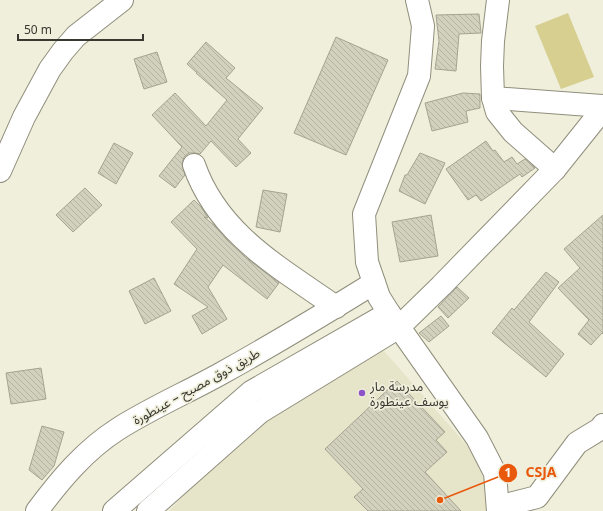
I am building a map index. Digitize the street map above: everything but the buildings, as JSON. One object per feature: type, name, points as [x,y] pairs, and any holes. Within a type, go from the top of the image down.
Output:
[{"type":"street","points":[[0,171],[24,117],[50,69],[76,36],[122,0]]},
{"type":"street","points":[[417,0],[423,26],[419,76],[364,214],[367,262],[379,297],[477,438],[495,473],[498,509],[537,497],[577,443],[600,429],[603,425]]},
{"type":"street","points":[[498,0],[493,41],[493,98],[497,112],[513,132],[555,169]]},
{"type":"street","points":[[493,98],[603,108]]},
{"type":"street","points":[[148,511],[260,412],[441,286],[555,169],[603,108]]},
{"type":"street","points":[[194,165],[200,182],[210,198],[228,224],[244,240],[273,264],[336,307]]},
{"type":"street","name":"طريق ذوق مصبح – عينطورة","points":[[37,511],[57,484],[90,450],[117,429],[221,374],[336,307],[374,283]]},
{"type":"street","points":[[114,511],[251,392],[394,320]]},
{"type":"shaded area","points":[[568,13],[594,77],[561,89],[535,26]]},
{"type":"shaded area","name":"مدرسة مار يوسف عينطورة","points":[[377,343],[478,458],[492,508],[491,511],[169,511],[233,442]]},
{"type":"place","name":"مدرسة مار يوسف عينطورة","points":[[362,393]]},
{"type":"place","name":"CSJA","points":[[440,500]]}]
